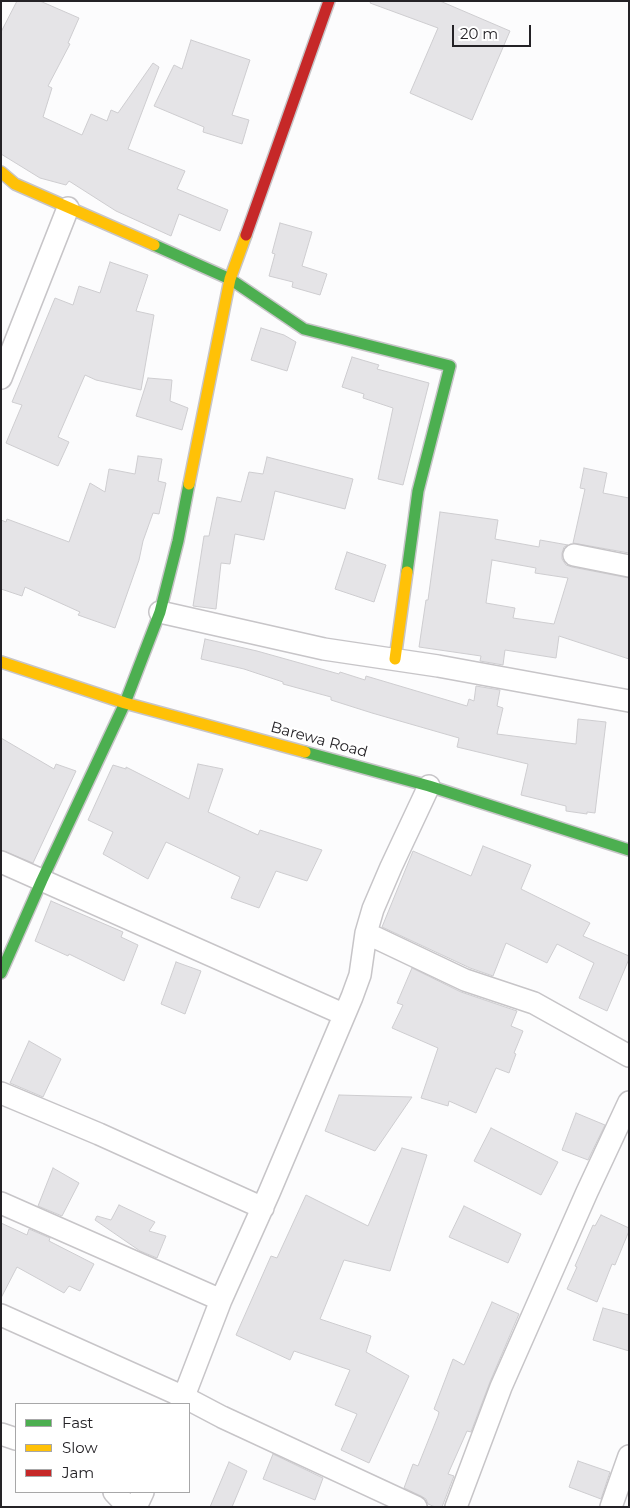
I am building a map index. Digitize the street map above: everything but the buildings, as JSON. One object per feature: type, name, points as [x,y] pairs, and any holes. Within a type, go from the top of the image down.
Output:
[{"type":"street","points":[[2,971],[42,880],[125,703],[160,612],[178,541],[230,279],[329,1]]},
{"type":"street","points":[[1,172],[15,184],[230,279],[304,329],[450,366],[418,491],[395,660]]},
{"type":"street","points":[[1,378],[68,208]]},
{"type":"street","points":[[574,555],[629,566]]},
{"type":"street","points":[[160,612],[324,648],[629,701]]},
{"type":"street","name":"Barewa Road","points":[[1,662],[125,703],[429,786],[629,850]]},
{"type":"street","points":[[1,1315],[182,1400],[221,1300],[262,1208],[360,975],[366,933],[373,909],[429,786]]},
{"type":"street","points":[[1,862],[343,1014]]},
{"type":"street","points":[[366,933],[465,980],[534,1003],[629,1056]]},
{"type":"street","points":[[1,1093],[99,1134],[262,1208]]},
{"type":"street","points":[[456,1507],[502,1387],[587,1192],[629,1102]]},
{"type":"street","points":[[1,1203],[221,1300]]},
{"type":"street","points":[[190,1403],[416,1507]]},
{"type":"street","points":[[1,1434],[15,1439]]},
{"type":"street","points":[[611,1507],[629,1456]]},
{"type":"street","points":[[115,1493],[128,1507]]},
{"type":"street","points":[[136,1507],[143,1493]]},
{"type":"traffic: fast","points":[[154,245],[230,279],[304,329],[450,366],[418,491],[407,572]]},
{"type":"traffic: fast","points":[[1,973],[42,880],[125,703],[160,612],[178,541],[189,484]]},
{"type":"traffic: fast","points":[[305,752],[429,786],[629,850]]},
{"type":"traffic: slow","points":[[1,172],[15,184],[154,245]]},
{"type":"traffic: slow","points":[[189,484],[230,279],[246,235]]},
{"type":"traffic: slow","points":[[395,659],[407,572]]},
{"type":"traffic: slow","points":[[1,662],[125,703],[305,752]]},
{"type":"traffic: jam","points":[[246,235],[329,1]]}]
